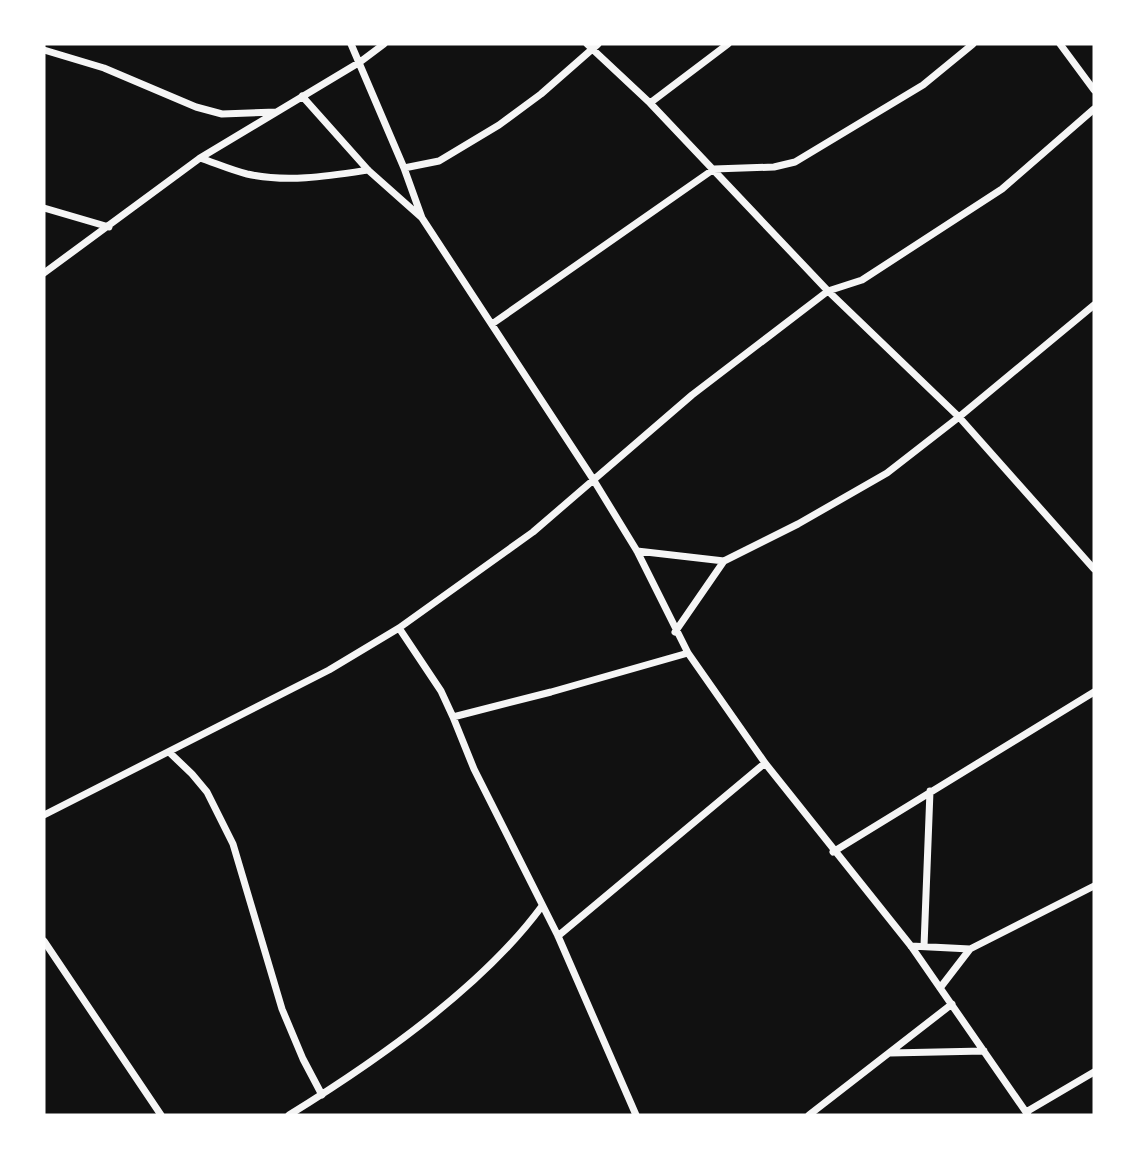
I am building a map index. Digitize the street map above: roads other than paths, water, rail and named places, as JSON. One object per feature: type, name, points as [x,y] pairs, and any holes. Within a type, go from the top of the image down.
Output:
[{"type":"street","points":[[351,44],[404,168],[422,218],[593,479],[637,551],[675,632],[688,653],[765,764],[911,946],[1027,1113],[1094,1072]]},
{"type":"street","points":[[44,273],[200,158],[360,62],[384,44]]},
{"type":"street","points":[[650,103],[728,44]]},
{"type":"street","points":[[492,324],[714,169],[774,167],[796,162],[923,85],[974,44]]},
{"type":"street","points":[[1060,44],[1094,90]]},
{"type":"street","points":[[404,168],[439,160],[499,125],[593,46],[714,169],[828,291],[959,417],[1094,569]]},
{"type":"street","points":[[44,50],[104,68],[196,107],[222,114],[277,111]]},
{"type":"street","points":[[302,96],[368,170],[422,218]]},
{"type":"street","points":[[44,816],[329,670],[399,628],[533,532],[692,395],[828,291],[862,280],[991,196],[1094,109]]},
{"type":"street","points":[[200,158],[245,174],[272,178],[332,176],[368,170]]},
{"type":"street","points":[[44,208],[109,227]]},
{"type":"street","points":[[675,632],[724,561],[799,524],[887,472],[959,417],[1094,305]]},
{"type":"street","points":[[637,551],[724,561]]},
{"type":"street","points":[[399,628],[441,691],[474,769],[558,936],[636,1115]]},
{"type":"street","points":[[453,717],[688,653]]},
{"type":"street","points":[[834,852],[1094,692]]},
{"type":"street","points":[[169,752],[207,792],[233,844],[282,1009],[322,1095]]},
{"type":"street","points":[[558,936],[765,764]]},
{"type":"street","points":[[924,946],[930,791]]},
{"type":"street","points":[[940,988],[970,949],[1094,886]]},
{"type":"street","points":[[289,1115],[322,1095],[438,1010],[495,961],[542,906]]},
{"type":"street","points":[[44,941],[162,1115]]},
{"type":"street","points":[[911,946],[970,949]]},
{"type":"street","points":[[809,1115],[952,1004]]},
{"type":"street","points":[[890,1053],[984,1051]]}]
